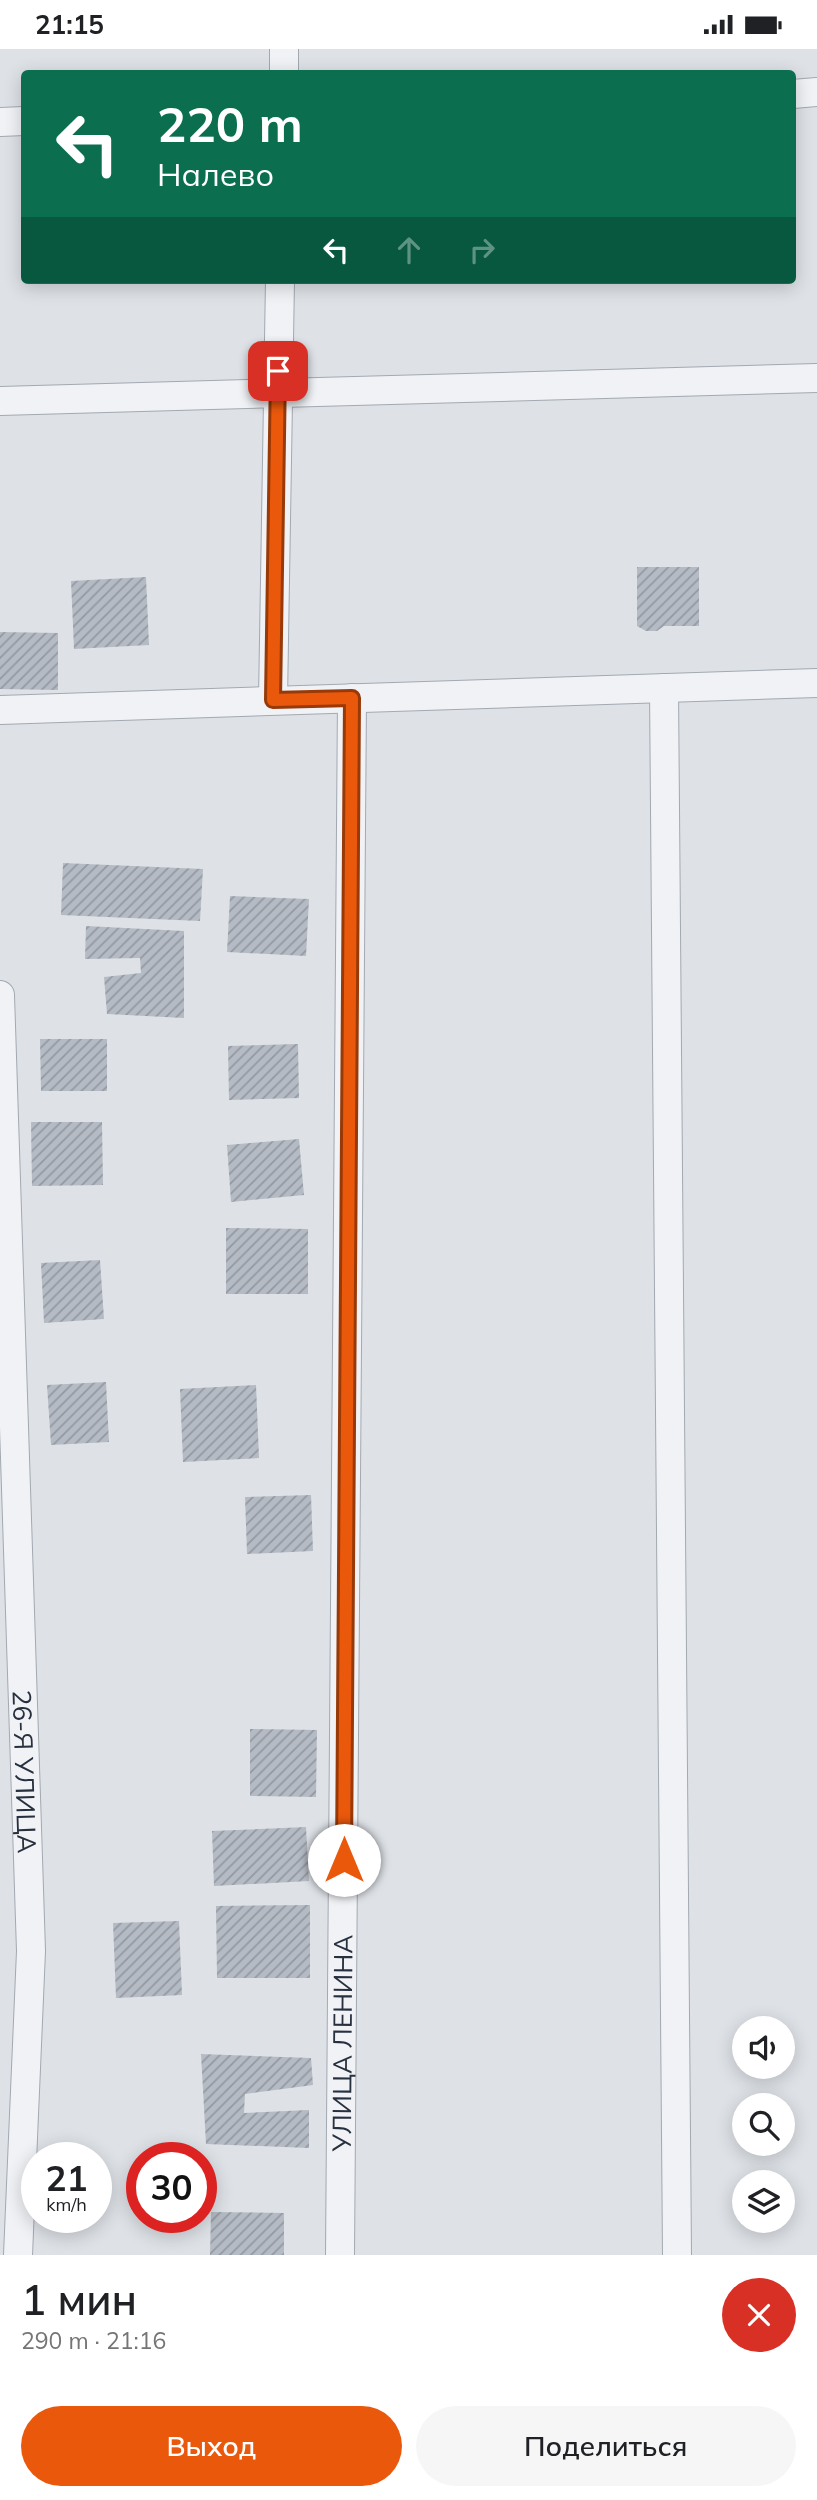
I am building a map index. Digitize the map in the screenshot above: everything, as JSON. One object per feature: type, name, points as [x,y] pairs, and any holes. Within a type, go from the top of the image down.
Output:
[{"type":"street","points":[[284,49],[284,70]]},
{"type":"street","points":[[796,94],[817,93]]},
{"type":"street","points":[[0,122],[21,121]]},
{"type":"street","points":[[273,700],[280,284]]},
{"type":"street","points":[[0,401],[817,378]]},
{"type":"street","points":[[0,709],[817,683]]},
{"type":"street","points":[[664,688],[677,2255]]},
{"type":"street","name":"УЛИЦА ЛЕНИНА","points":[[340,2255],[352,698]]},
{"type":"street","name":"26-Я УЛИЦА","points":[[0,995],[31,1951],[18,2255]]},
{"type":"building","points":[[637,567],[699,567],[699,626],[664,626],[657,631],[646,631],[637,626]]},
{"type":"building","points":[[146,577],[149,645],[74,649],[71,581]]},
{"type":"building","points":[[0,632],[58,633],[58,690],[0,689]]},
{"type":"building","points":[[63,863],[203,869],[200,921],[61,915]]},
{"type":"building","points":[[230,896],[309,899],[306,956],[227,952]]},
{"type":"building","points":[[86,926],[184,931],[184,1018],[107,1014],[104,977],[141,973],[140,958],[85,959]]},
{"type":"building","points":[[40,1039],[107,1039],[107,1091],[41,1091]]},
{"type":"building","points":[[298,1044],[299,1098],[229,1100],[228,1046]]},
{"type":"building","points":[[31,1122],[102,1122],[103,1185],[32,1186]]},
{"type":"building","points":[[299,1139],[304,1195],[231,1202],[227,1145]]},
{"type":"building","points":[[226,1228],[308,1229],[308,1294],[226,1294]]},
{"type":"building","points":[[100,1260],[104,1319],[44,1323],[41,1263]]},
{"type":"building","points":[[106,1382],[109,1442],[51,1445],[47,1385]]},
{"type":"building","points":[[256,1385],[259,1458],[183,1462],[180,1389]]},
{"type":"building","points":[[311,1495],[313,1551],[247,1554],[245,1497]]},
{"type":"building","points":[[250,1729],[317,1730],[316,1797],[250,1796]]},
{"type":"building","points":[[306,1827],[309,1881],[214,1886],[212,1831]]},
{"type":"building","points":[[310,1905],[310,1978],[217,1978],[216,1906]]},
{"type":"building","points":[[179,1921],[182,1995],[116,1998],[113,1923]]},
{"type":"building","points":[[201,2054],[311,2058],[313,2085],[245,2094],[244,2113],[309,2110],[309,2148],[206,2142]]},
{"type":"building","points":[[217,2212],[284,2213],[284,2255],[210,2255],[211,2233],[217,2233]]},
{"type":"route","points":[[278,371],[273,700],[352,698],[344,1860]]}]
